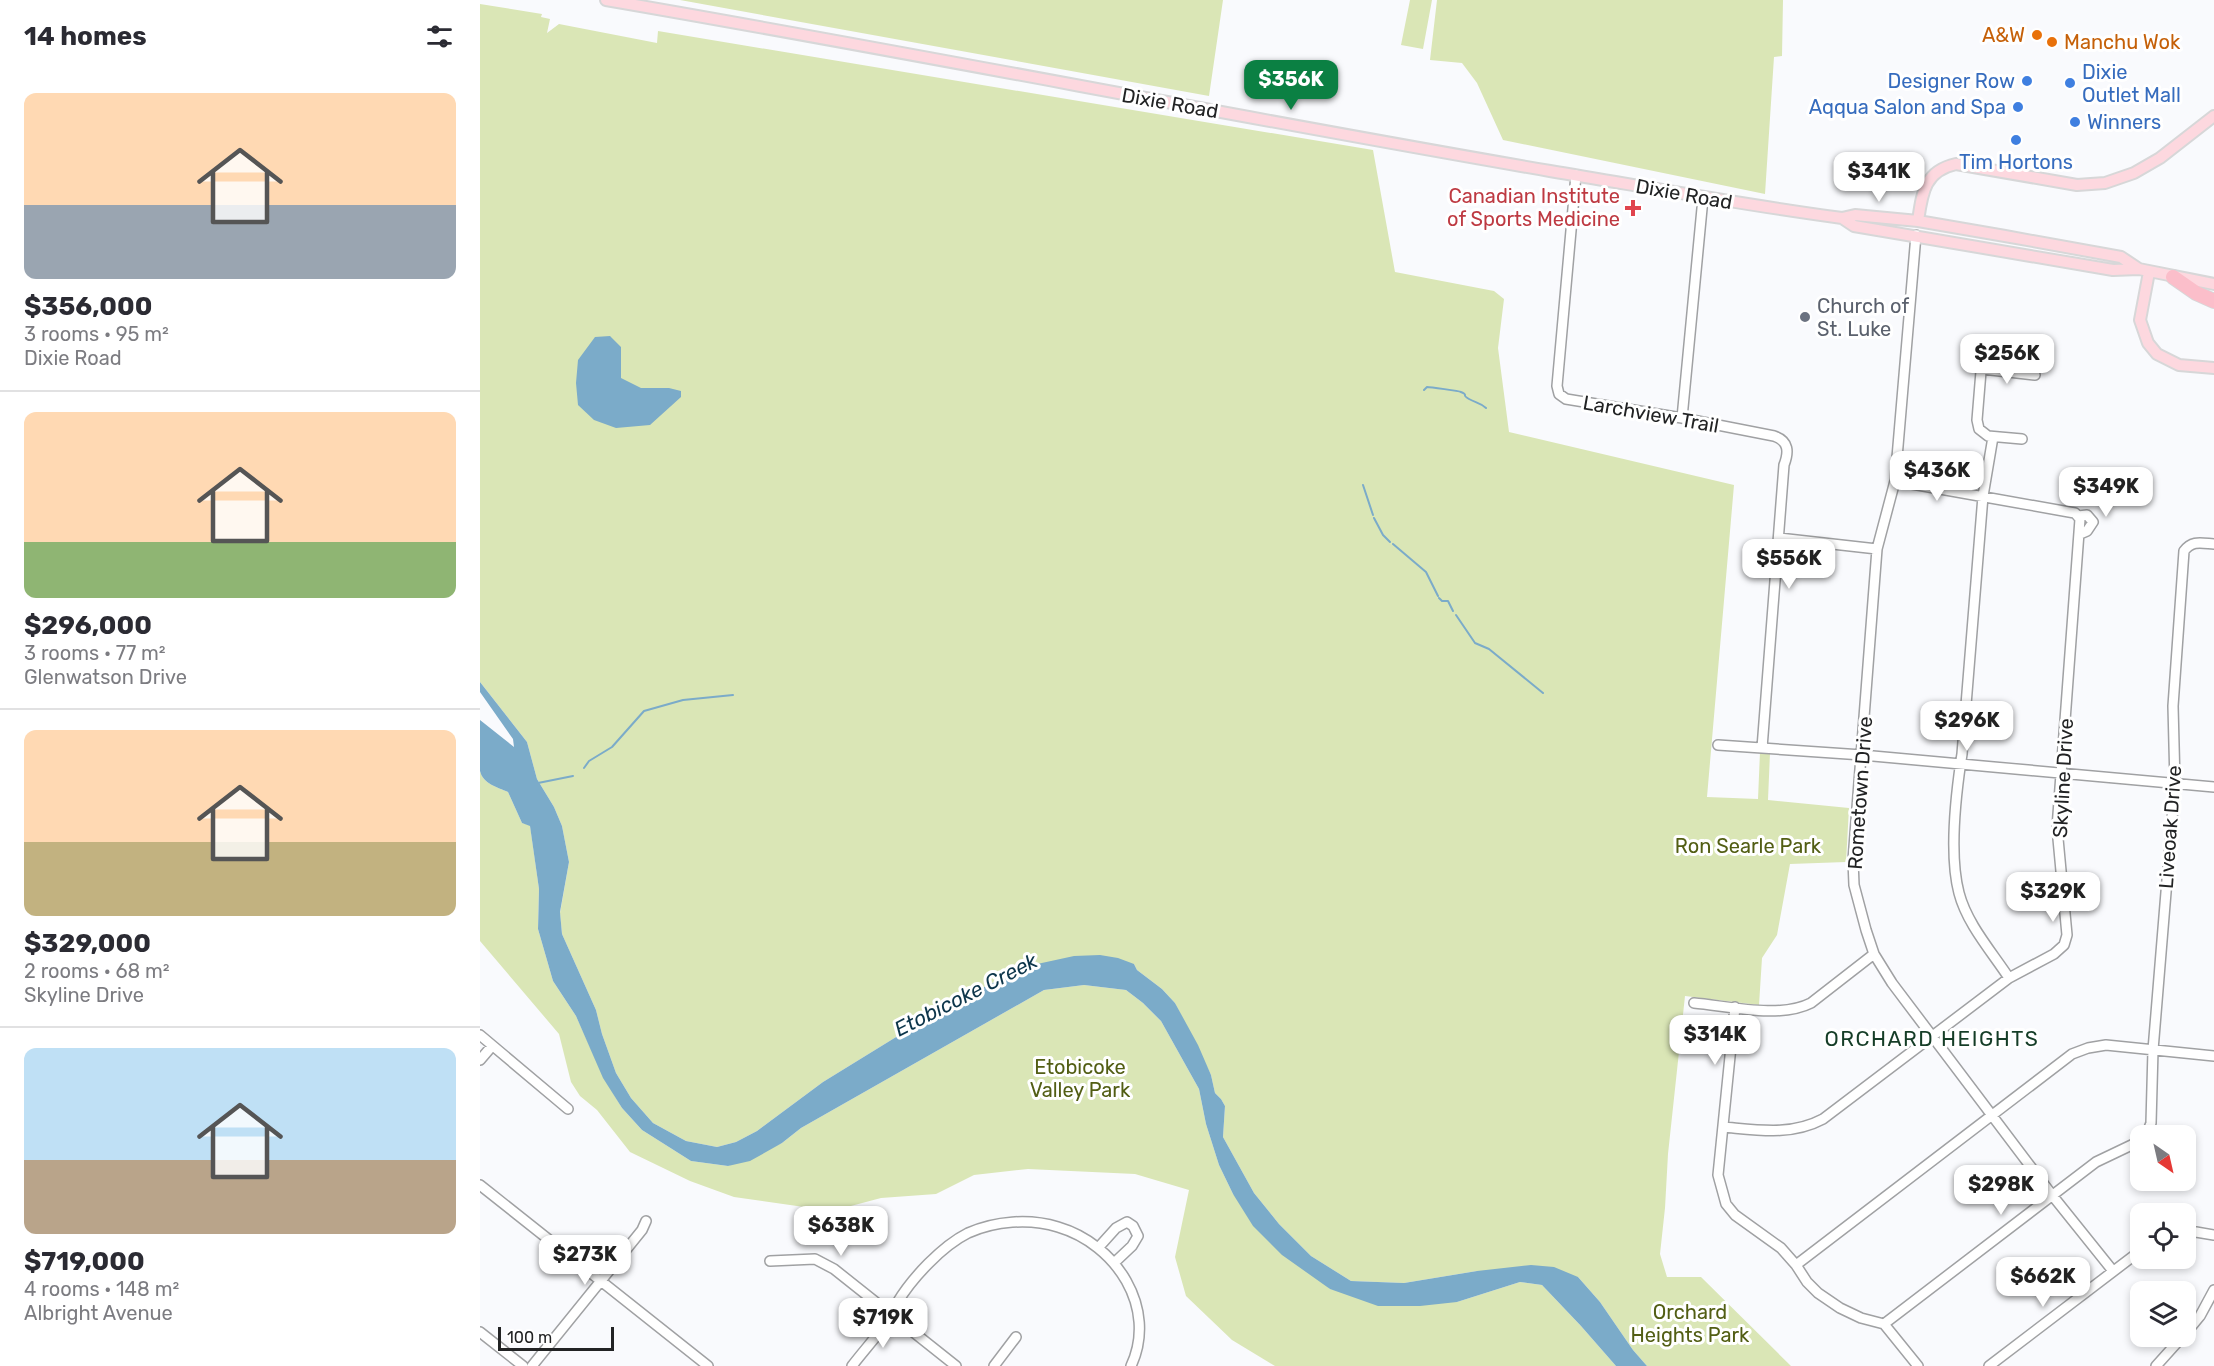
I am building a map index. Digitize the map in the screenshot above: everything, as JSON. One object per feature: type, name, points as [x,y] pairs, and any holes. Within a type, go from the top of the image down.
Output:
[{"type":"highway","points":[[2173,277],[2196,293],[2214,301]]},
{"type":"main road","name":"Dixie Road","points":[[606,0],[1343,135],[1703,198],[1842,218],[1855,215],[1918,221],[2121,257],[2144,270]]},
{"type":"main road","points":[[1918,221],[1925,187],[1930,179],[1945,167],[1956,164],[2077,185],[2105,183],[2134,173],[2160,158],[2214,116]]},
{"type":"main road","name":"Dixie Road","points":[[1842,218],[1854,226],[2113,270],[2144,270],[2214,284]]},
{"type":"main road","points":[[2144,270],[2140,320],[2148,343],[2157,354],[2179,365],[2214,368]]},
{"type":"street","name":"Larchview Trail","points":[[1576,175],[1558,392],[1566,399],[1682,418],[1774,436],[1784,441],[1788,453],[1784,465],[1779,538]]},
{"type":"street","points":[[1682,418],[1703,198]]},
{"type":"street","name":"Rometown Drive","points":[[1917,235],[1895,481],[1877,549],[1853,860],[1854,885],[1874,954],[1892,983],[2052,1195],[2113,1271]]},
{"type":"street","points":[[1983,347],[1977,424],[1982,433],[1993,437],[2022,440]]},
{"type":"street","points":[[1982,369],[2035,375]]},
{"type":"street","points":[[1993,437],[1983,496],[1955,857],[1959,894],[1973,924],[2009,978]]},
{"type":"street","points":[[1895,481],[1983,496]]},
{"type":"street","name":"Skyline Drive","points":[[1723,1127],[1785,1131],[1813,1124],[1831,1113],[2009,978],[2054,954],[2064,945],[2067,935],[2057,828],[2081,523],[2078,516],[2069,512],[1983,496]]},
{"type":"street","points":[[1762,748],[1779,538],[1877,549]]},
{"type":"street","name":"Liveoak Drive","points":[[2150,1125],[2153,1050],[2175,783],[2173,706],[2184,551],[2189,545],[2197,542],[2214,544]]},
{"type":"street","points":[[1718,745],[1862,755],[2214,787]]},
{"type":"street","points":[[1694,1003],[1776,1011],[1800,1008],[1811,1003],[1874,954]]},
{"type":"street","points":[[1735,1007],[1718,1175],[1726,1204],[1735,1215],[1770,1239],[1796,1265],[1807,1282],[1829,1301],[1861,1318],[1884,1324],[1918,1366]]},
{"type":"street","points":[[480,1035],[568,1109]]},
{"type":"street","points":[[1796,1265],[2065,1059],[2080,1050],[2106,1045],[2214,1056]]},
{"type":"street","points":[[480,1060],[492,1046]]},
{"type":"street","points":[[1884,1324],[2101,1159],[2130,1146]]},
{"type":"street","points":[[480,1185],[708,1366]]},
{"type":"street","points":[[532,1366],[642,1230],[646,1221]]},
{"type":"street","points":[[852,1366],[892,1315],[897,1304],[940,1252],[968,1233],[1007,1222],[1030,1222],[1058,1227],[1098,1248],[1114,1263],[1134,1295],[1140,1317],[1140,1338],[1131,1366]]},
{"type":"street","points":[[1098,1248],[1116,1228],[1127,1222],[1133,1226],[1138,1236],[1132,1246],[1114,1263]]},
{"type":"street","points":[[2196,1234],[2214,1235]]},
{"type":"street","points":[[1989,1366],[2130,1258]]},
{"type":"street","points":[[770,1261],[815,1259],[834,1269],[956,1366]]},
{"type":"street","points":[[2196,1321],[2214,1290]]},
{"type":"street","points":[[480,1332],[523,1366]]},
{"type":"street","points":[[994,1366],[1016,1337]]},
{"type":"street","points":[[2156,1366],[2173,1347]]},
{"type":"green space","points":[[680,0],[1223,0],[1209,96]]},
{"type":"green space","points":[[1410,0],[1432,0],[1423,49],[1401,45]]},
{"type":"green space","points":[[1437,0],[1783,0],[1782,56],[1774,57],[1765,194],[1503,140],[1477,83],[1462,63],[1430,60]]},
{"type":"green space","points":[[480,4],[542,14],[541,17],[550,19],[547,33],[559,24],[657,43],[658,31],[1373,150],[1395,272],[1494,291],[1504,299],[1498,348],[1509,432],[1734,485],[1707,797],[1758,799],[1760,752],[1770,753],[1768,800],[1849,808],[1846,862],[1790,864],[1777,935],[1762,958],[1759,1005],[1685,996],[1660,1254],[1667,1277],[1701,1277],[1791,1366],[1647,1366],[1633,1350],[1600,1302],[1578,1277],[1477,1271],[1404,1283],[1351,1281],[1311,1256],[1279,1224],[1254,1193],[1223,1137],[1225,1106],[1215,1093],[1211,1075],[1175,1003],[1162,989],[1137,970],[1134,964],[1050,963],[1028,966],[953,1002],[823,1082],[757,1131],[736,1142],[717,1147],[686,1141],[653,1123],[631,1098],[616,1073],[596,1010],[562,934],[560,913],[569,862],[562,826],[554,807],[537,779],[527,742],[480,682]]},
{"type":"green space","name":"Etobicoke Valley Park","points":[[480,771],[487,782],[508,792],[522,823],[530,825],[539,889],[538,929],[553,981],[576,1016],[604,1078],[622,1108],[642,1130],[691,1161],[728,1166],[782,1143],[801,1128],[1044,990],[1084,985],[1126,990],[1161,1021],[1199,1089],[1206,1124],[1219,1165],[1233,1194],[1330,1289],[1457,1302],[1520,1282],[1542,1285],[1616,1366],[1275,1366],[1232,1340],[1186,1296],[1175,1257],[1189,1190],[1135,1174],[1028,1169],[974,1175],[936,1194],[881,1198],[832,1211],[734,1197],[690,1181],[630,1152],[597,1110],[580,1096],[571,1082],[559,1034],[480,941]]},
{"type":"water","points":[[610,336],[621,347],[621,378],[641,388],[669,388],[681,391],[681,397],[650,425],[616,428],[594,420],[578,405],[576,383],[578,360],[595,337]]},
{"type":"water","name":"Etobicoke Creek","points":[[480,682],[527,742],[537,779],[554,807],[562,826],[569,862],[560,912],[562,934],[596,1010],[616,1073],[631,1098],[653,1123],[686,1141],[717,1147],[736,1142],[757,1131],[823,1082],[953,1002],[1028,966],[1074,956],[1100,955],[1118,958],[1134,964],[1137,970],[1162,989],[1175,1003],[1198,1045],[1211,1075],[1215,1093],[1225,1106],[1223,1137],[1254,1193],[1279,1224],[1311,1256],[1351,1281],[1404,1283],[1531,1265],[1554,1267],[1578,1277],[1600,1302],[1633,1350],[1647,1366],[1616,1366],[1542,1285],[1520,1282],[1457,1302],[1420,1306],[1378,1306],[1330,1289],[1282,1255],[1253,1226],[1233,1194],[1219,1165],[1206,1124],[1199,1089],[1161,1021],[1126,990],[1084,985],[1044,990],[801,1128],[782,1143],[750,1161],[728,1166],[691,1161],[642,1130],[622,1108],[603,1078],[576,1016],[553,981],[538,929],[539,889],[530,826],[522,823],[508,792],[487,782],[480,771],[480,720],[514,747],[513,739],[480,692]]},
{"type":"waterway","points":[[1424,390],[1427,387],[1461,392],[1486,408]]},
{"type":"waterway","points":[[1363,485],[1373,515]]},
{"type":"waterway","points":[[1374,518],[1383,535],[1390,542]]},
{"type":"waterway","points":[[1393,544],[1426,572],[1438,596]]},
{"type":"waterway","points":[[1439,598],[1442,601],[1448,601],[1453,611]]},
{"type":"waterway","points":[[1456,615],[1475,643],[1489,649],[1543,693]]},
{"type":"waterway","points":[[584,768],[589,761],[612,747],[644,711],[683,700],[733,695]]},
{"type":"waterway","points":[[538,783],[573,776]]},
{"type":"place","name":"A&W","points":[[2037,35]]},
{"type":"place","name":"Manchu Wok","points":[[2052,42]]},
{"type":"place","name":"Designer Row","points":[[2027,81]]},
{"type":"place","name":"Dixie Outlet Mall","points":[[2070,83]]},
{"type":"place","name":"Aqqua Salon and Spa","points":[[2018,107]]},
{"type":"place","name":"Winners","points":[[2075,122]]},
{"type":"place","name":"Tim Hortons","points":[[2016,140]]},
{"type":"place","name":"Canadian Institute of Sports Medicine","points":[[1633,208]]},
{"type":"place","name":"Church of St. Luke","points":[[1805,317]]},
{"type":"district","name":"ORCHARD HEIGHTS","points":[[1932,1039]]},
{"type":"park label","name":"Ron Searle Park","points":[[1748,846]]},
{"type":"park label","name":"Orchard Heights Park","points":[[1690,1324]]}]
